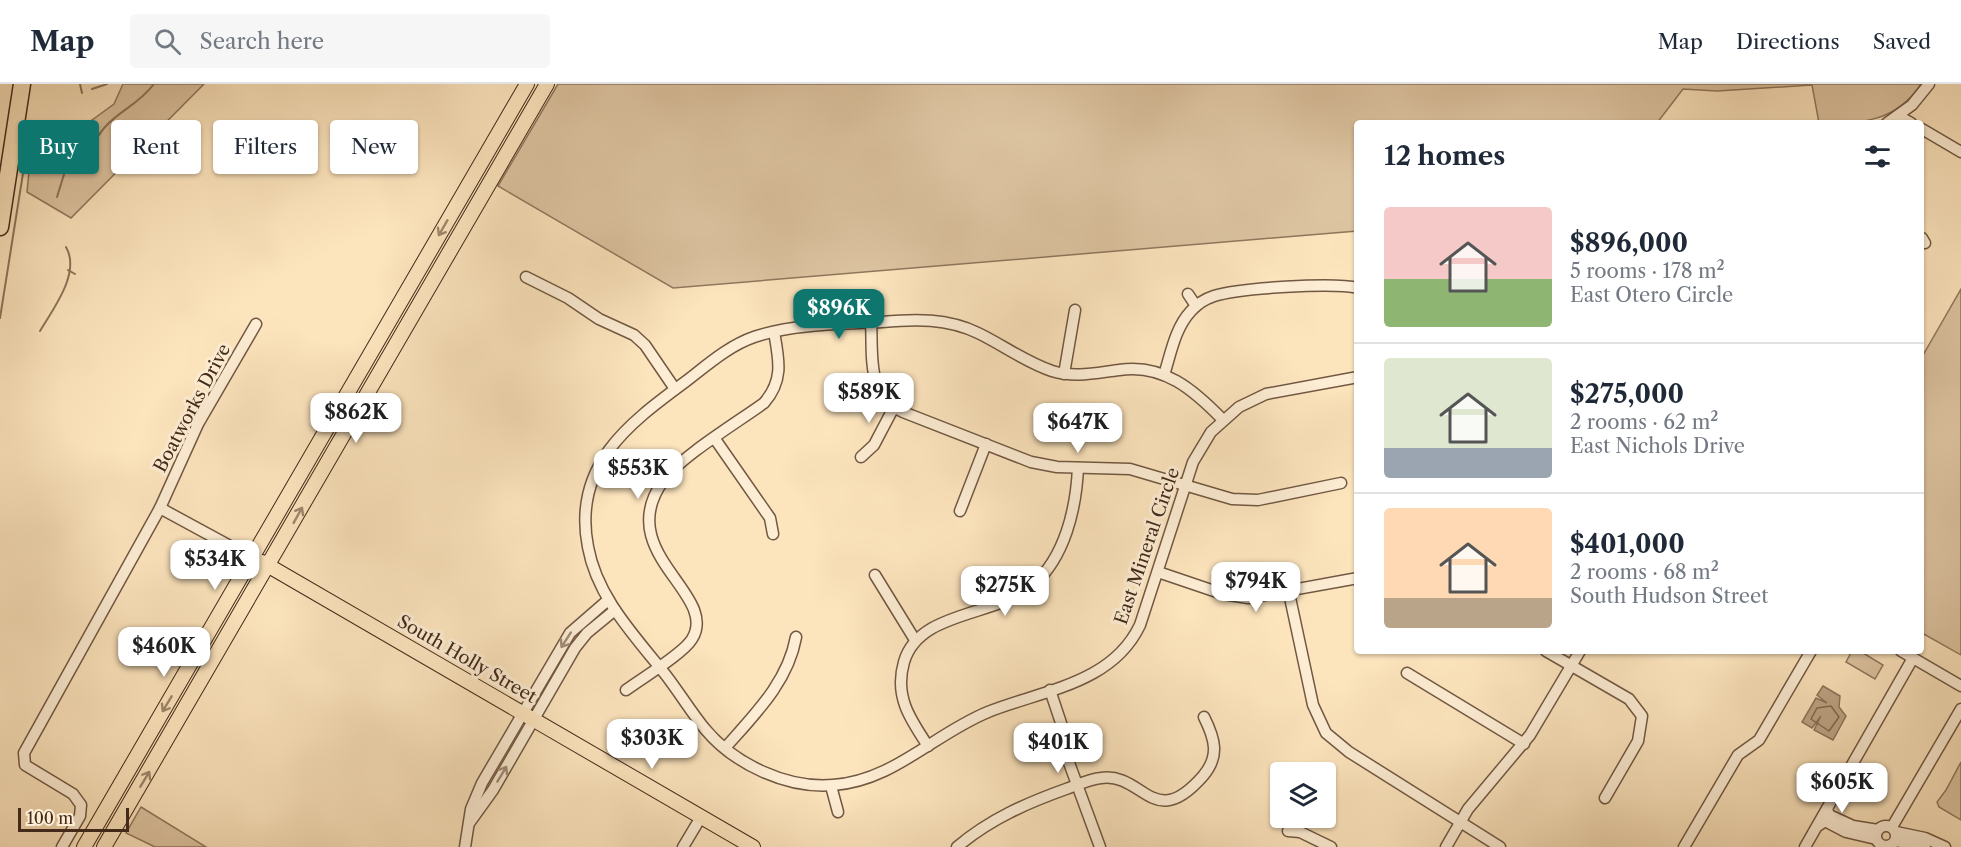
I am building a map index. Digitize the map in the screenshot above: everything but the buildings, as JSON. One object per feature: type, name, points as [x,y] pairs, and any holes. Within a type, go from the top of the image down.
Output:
[{"type":"highway","points":[[0,227],[22,84]]},
{"type":"main road","points":[[84,847],[527,84]]},
{"type":"main road","points":[[104,847],[270,566],[368,391],[547,84]]},
{"type":"main road","points":[[368,391],[367,382],[389,341],[408,287]]},
{"type":"main road","name":"South Holly Street","points":[[252,558],[270,566],[753,847]]},
{"type":"street","points":[[1892,120],[1918,99],[1929,84]]},
{"type":"street","points":[[1898,116],[1905,120]]},
{"type":"street","points":[[1924,130],[1961,152]]},
{"type":"street","points":[[526,277],[568,298],[599,319],[634,335],[645,345],[675,389]]},
{"type":"street","points":[[1164,375],[1180,327],[1197,306],[1210,298],[1226,294],[1331,285],[1354,288]]},
{"type":"street","points":[[1188,294],[1197,306]]},
{"type":"street","points":[[1064,374],[1075,310]]},
{"type":"street","points":[[967,328],[972,317]]},
{"type":"street","name":"East Mineral Circle","points":[[1222,420],[1193,391],[1164,375],[1129,369],[1082,375],[1064,374],[1038,366],[967,328],[926,320],[871,322],[774,332],[734,347],[675,389],[618,436],[606,453],[594,478],[588,502],[587,541],[596,575],[608,600],[705,730],[725,748],[769,774],[795,782],[831,786],[864,779],[886,771],[987,712],[1097,673],[1124,651],[1140,625],[1185,485],[1204,441],[1222,420],[1246,403],[1271,392],[1354,378]]},
{"type":"street","points":[[871,322],[878,388],[884,400],[894,407],[1031,462],[1078,468],[1130,468],[1223,497],[1244,500],[1258,500],[1341,483]]},
{"type":"street","name":"Boatworks Drive","points":[[62,847],[80,816],[81,805],[73,794],[26,765],[24,753],[160,508],[198,424],[256,324]]},
{"type":"street","points":[[627,690],[688,644],[697,622],[693,604],[659,559],[654,546],[650,526],[652,504],[658,489],[669,473],[764,403],[772,394],[780,370],[774,332]]},
{"type":"street","points":[[861,457],[874,445],[894,407]]},
{"type":"street","points":[[715,439],[770,518],[773,534]]},
{"type":"street","points":[[960,511],[986,444]]},
{"type":"street","points":[[928,746],[906,712],[901,692],[903,665],[915,640],[936,626],[1017,597],[1040,579],[1058,552],[1074,508],[1078,468]]},
{"type":"street","name":"South Holly Street","points":[[160,508],[252,558]]},
{"type":"street","points":[[1158,572],[1240,598],[1258,598],[1289,593],[1354,579]]},
{"type":"street","points":[[875,575],[915,640]]},
{"type":"street","points":[[1289,593],[1313,705],[1326,733],[1348,752],[1500,847]]},
{"type":"street","points":[[465,847],[470,822],[493,790],[570,633],[591,612],[608,600]]},
{"type":"street","points":[[529,716],[580,641],[615,610]]},
{"type":"street","points":[[725,748],[781,681],[793,653],[796,637]]},
{"type":"street","points":[[1551,654],[1629,699],[1648,715],[1638,741],[1605,798]]},
{"type":"street","points":[[1446,847],[1460,821],[1524,744],[1578,654]]},
{"type":"street","points":[[1684,847],[1738,755],[1759,740],[1809,654]]},
{"type":"street","points":[[1906,654],[1961,686]]},
{"type":"street","points":[[1804,847],[1819,825],[1913,658]]},
{"type":"street","points":[[1407,673],[1524,744]]},
{"type":"street","points":[[1050,690],[1059,714],[1068,760],[1100,847]]},
{"type":"street","points":[[1827,809],[1829,815],[1891,845],[1895,833],[1961,709]]},
{"type":"street","points":[[957,847],[978,831],[1014,810],[1099,778],[1112,778],[1160,800],[1184,795],[1209,769],[1215,753],[1214,738],[1204,717]]},
{"type":"street","points":[[831,786],[838,812]]},
{"type":"street","points":[[683,847],[701,817]]},
{"type":"street","points":[[1819,825],[1825,821],[1846,832],[1879,840]]},
{"type":"street","points":[[1879,840],[1883,826],[1924,847]]},
{"type":"street","points":[[1288,831],[1300,832],[1331,847]]},
{"type":"street","points":[[1895,833],[1925,838],[1945,847]]},
{"type":"shaded area","points":[[123,84],[204,84],[168,120],[111,120],[111,174],[115,174],[71,218],[27,192],[29,174],[99,174],[99,120],[92,120],[114,104]]},
{"type":"shaded area","points":[[558,84],[1921,84],[1900,107],[1867,120],[1818,120],[1812,85],[1717,91],[1683,89],[1659,120],[1354,120],[1354,231],[673,288],[498,186]]},
{"type":"shaded area","points":[[1961,289],[1961,655],[1924,634],[1924,354]]},
{"type":"shaded area","points":[[1850,654],[1865,654],[1883,665],[1875,679],[1846,662]]},
{"type":"shaded area","points":[[1961,762],[1961,820],[1939,807],[1937,802]]},
{"type":"shaded area","points":[[141,807],[206,847],[155,847],[126,833]]},
{"type":"water","points":[[1823,686],[1840,696],[1839,707],[1846,716],[1833,740],[1814,730],[1821,716],[1812,728],[1802,722],[1816,698],[1827,703],[1817,695]]},
{"type":"waterway","points":[[80,84],[82,93]]},
{"type":"waterway","points":[[92,89],[107,84]]},
{"type":"waterway","points":[[15,167],[54,169],[73,164],[84,155],[111,121],[142,97],[154,84]]},
{"type":"waterway","points":[[0,318],[23,174]]},
{"type":"waterway","points":[[57,197],[64,174]]},
{"type":"waterway","points":[[40,331],[58,302],[68,279],[70,257],[66,247]]},
{"type":"waterway","points":[[68,270],[75,274]]}]
